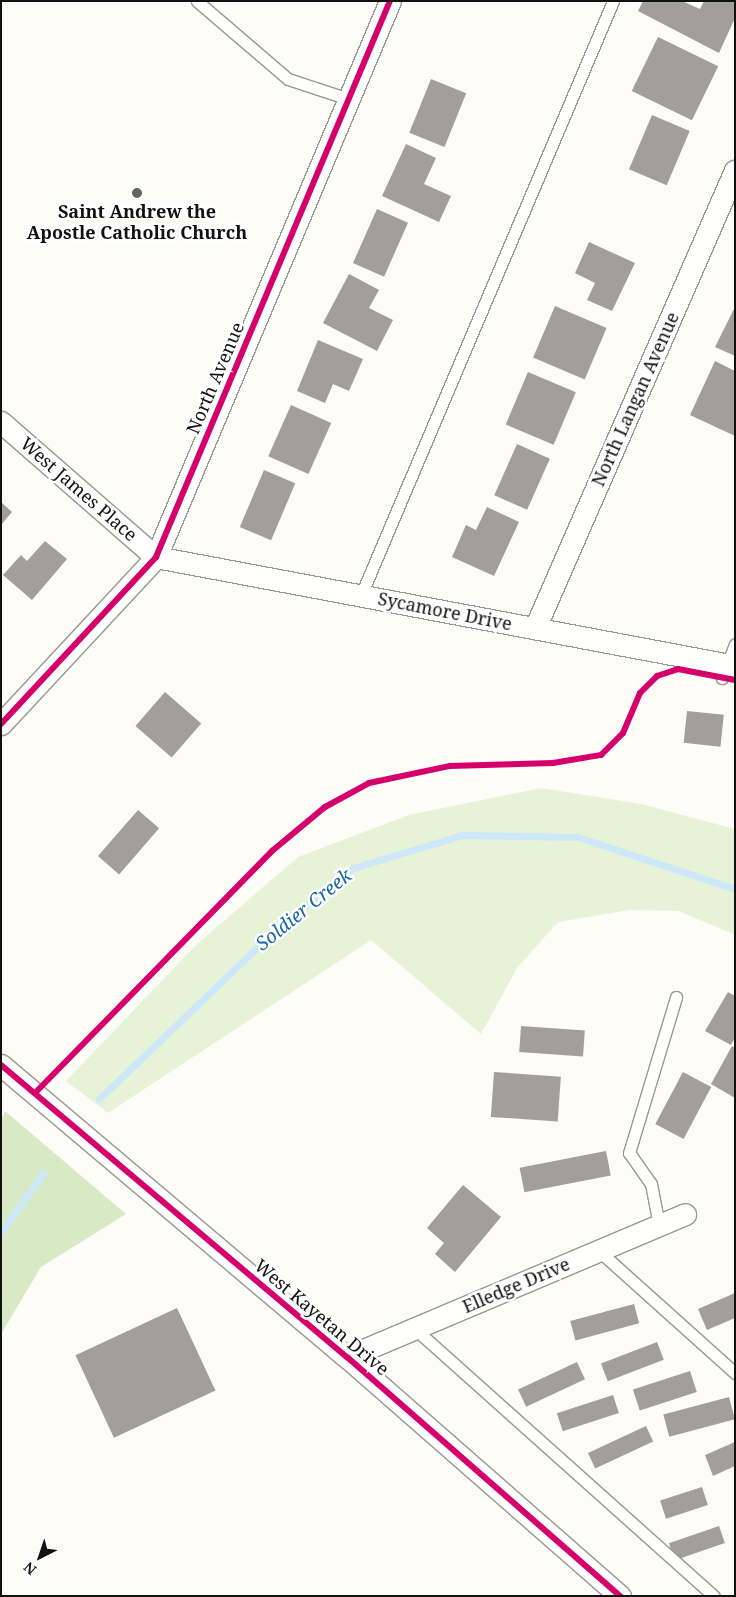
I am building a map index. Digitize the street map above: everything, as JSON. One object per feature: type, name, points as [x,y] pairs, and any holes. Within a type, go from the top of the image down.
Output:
[{"type":"street","name":"North Avenue","points":[[1,724],[156,557],[390,1]]},
{"type":"street","name":"North Langan Avenue","points":[[535,628],[735,171]]},
{"type":"street","name":"West James Place","points":[[1,422],[156,557]]},
{"type":"street","name":"Sycamore Drive","points":[[156,557],[535,628],[728,670]]},
{"type":"street","name":"West Kayetan Drive","points":[[1,1065],[347,1357],[620,1596]]},
{"type":"street","name":"Elledge Drive","points":[[347,1357],[685,1214]]},
{"type":"lane","points":[[197,1],[288,79],[349,98]]},
{"type":"lane","points":[[360,595],[613,1]]},
{"type":"lane","points":[[728,670],[735,644]]},
{"type":"lane","points":[[659,1225],[651,1184],[629,1153],[676,997]]},
{"type":"lane","points":[[598,1250],[735,1373]]},
{"type":"lane","points":[[414,1328],[714,1596]]},
{"type":"green space","points":[[541,788],[641,804],[735,829],[735,935],[679,911],[629,910],[558,922],[517,968],[481,1034],[371,940],[108,1113],[66,1081],[196,945],[298,857],[409,815]]},
{"type":"green space","points":[[5,1111],[126,1214],[41,1267],[1,1334],[1,1120]]},
{"type":"building","points":[[643,1],[682,1],[700,9],[704,1],[735,1],[735,18],[719,53],[638,11]]},
{"type":"building","points":[[658,37],[718,66],[692,120],[632,91]]},
{"type":"building","points":[[431,79],[466,93],[445,147],[409,133]]},
{"type":"building","points":[[652,115],[690,131],[667,185],[629,169]]},
{"type":"building","points":[[406,144],[436,158],[424,184],[451,196],[439,222],[382,196]]},
{"type":"building","points":[[377,209],[408,223],[384,277],[353,263]]},
{"type":"building","points":[[589,242],[635,263],[612,311],[587,300],[595,283],[575,273]]},
{"type":"building","points":[[349,274],[379,290],[369,308],[393,320],[377,351],[323,323]]},
{"type":"building","points":[[555,306],[607,328],[585,379],[533,358]]},
{"type":"building","points":[[735,307],[735,356],[715,347]]},
{"type":"building","points":[[318,340],[363,359],[349,391],[333,384],[325,403],[297,391]]},
{"type":"building","points":[[715,361],[735,371],[735,436],[690,415]]},
{"type":"building","points":[[528,372],[576,392],[554,445],[506,424]]},
{"type":"building","points":[[291,405],[331,423],[308,474],[268,456]]},
{"type":"building","points":[[517,444],[550,459],[527,510],[494,495]]},
{"type":"building","points":[[264,470],[295,483],[271,540],[240,527]]},
{"type":"building","points":[[1,502],[12,512],[1,525]]},
{"type":"building","points":[[487,507],[519,522],[494,576],[452,557],[466,525],[476,530]]},
{"type":"building","points":[[45,541],[67,559],[32,600],[3,575],[21,555],[27,561]]},
{"type":"building","points":[[165,692],[201,723],[172,757],[135,726]]},
{"type":"building","points":[[687,711],[724,715],[720,747],[684,743]]},
{"type":"building","points":[[138,810],[159,828],[119,874],[98,856]]},
{"type":"building","points":[[728,992],[735,996],[735,1038],[731,1045],[705,1031]]},
{"type":"building","points":[[521,1026],[585,1030],[583,1056],[519,1052]]},
{"type":"building","points":[[732,1046],[735,1048],[735,1098],[711,1084]]},
{"type":"building","points":[[494,1072],[561,1077],[558,1122],[491,1117]]},
{"type":"building","points":[[683,1072],[711,1087],[684,1139],[655,1124]]},
{"type":"building","points":[[606,1151],[611,1176],[524,1192],[520,1168]]},
{"type":"building","points":[[463,1185],[501,1217],[455,1272],[435,1254],[444,1243],[427,1228]]},
{"type":"building","points":[[735,1293],[735,1318],[707,1330],[698,1309]]},
{"type":"building","points":[[634,1304],[639,1323],[575,1340],[570,1321]]},
{"type":"building","points":[[177,1308],[215,1390],[114,1438],[75,1355]]},
{"type":"building","points":[[657,1342],[664,1360],[608,1381],[601,1364]]},
{"type":"building","points":[[577,1362],[585,1379],[526,1407],[518,1389]]},
{"type":"building","points":[[690,1371],[697,1392],[640,1410],[633,1390]]},
{"type":"building","points":[[613,1395],[619,1413],[563,1431],[557,1413]]},
{"type":"building","points":[[729,1397],[735,1419],[669,1437],[663,1415]]},
{"type":"building","points":[[646,1426],[653,1441],[595,1468],[588,1453]]},
{"type":"building","points":[[735,1442],[735,1466],[713,1476],[705,1455]]},
{"type":"building","points":[[702,1487],[708,1505],[666,1519],[660,1501]]},
{"type":"building","points":[[719,1526],[725,1543],[675,1560],[669,1543]]},
{"type":"waterway","name":"Soldier Creek","points":[[99,1099],[270,935],[353,868],[462,835],[578,837],[735,889]]},
{"type":"waterway","name":"Soldier Creek","points":[[1,1232],[43,1173]]},
{"type":"cycle path","points":[[1,724],[156,557],[390,1]]},
{"type":"cycle path","points":[[35,1093],[272,851],[325,807],[369,783],[450,766],[553,763],[601,755],[623,733],[640,693],[657,676],[678,669],[735,680]]},
{"type":"cycle path","points":[[1,1065],[347,1357],[620,1596]]},
{"type":"place","name":"Saint Andrew the Apostle Catholic Church","points":[[137,193]]}]
